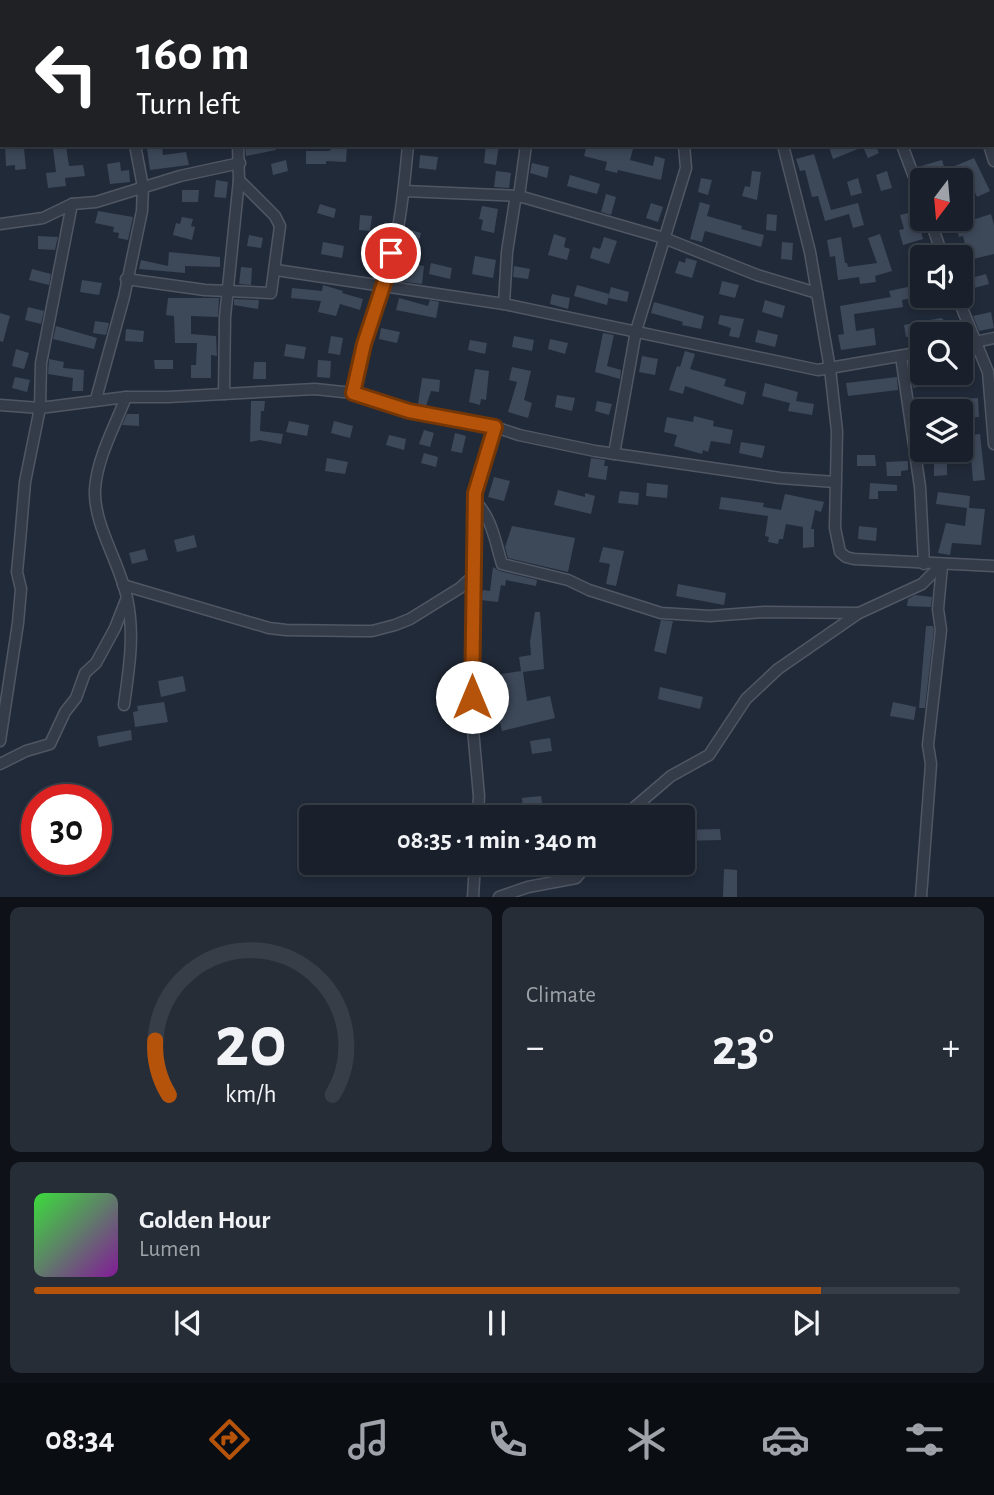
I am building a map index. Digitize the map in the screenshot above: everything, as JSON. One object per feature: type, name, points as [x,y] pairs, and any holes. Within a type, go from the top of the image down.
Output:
[{"type":"street","points":[[96,399],[124,297],[142,211],[143,187],[135,147]]},
{"type":"street","points":[[224,394],[228,290],[240,163],[238,147]]},
{"type":"street","points":[[353,393],[364,344],[387,274],[404,191],[408,147]]},
{"type":"street","points":[[504,304],[507,251],[526,147]]},
{"type":"street","points":[[614,454],[636,331],[686,169],[684,147]]},
{"type":"street","points":[[784,147],[810,252],[830,369],[837,431],[835,528],[840,552],[845,557],[854,559],[994,566]]},
{"type":"street","points":[[903,147],[911,168]]},
{"type":"street","points":[[0,224],[43,218],[72,204],[96,202],[180,176],[240,163]]},
{"type":"street","points":[[126,279],[205,290],[271,293],[280,226],[275,216],[239,180]]},
{"type":"street","points":[[404,191],[519,196],[664,238],[757,275],[817,293]]},
{"type":"street","points":[[0,741],[20,600],[18,572],[25,482],[40,408],[41,363],[72,204]]},
{"type":"street","points":[[276,270],[504,304],[818,370],[910,354]]},
{"type":"street","points":[[962,308],[988,372],[994,444]]},
{"type":"street","points":[[973,343],[994,338]]},
{"type":"street","points":[[901,356],[920,487],[925,564]]},
{"type":"street","points":[[0,405],[40,408],[96,399],[315,389],[353,393],[409,411],[614,454],[780,478],[835,482]]},
{"type":"street","points":[[124,705],[132,650],[131,624],[125,590],[96,505],[95,487],[102,460],[126,397]]},
{"type":"street","points":[[479,805],[472,704],[475,493],[495,427]]},
{"type":"street","points":[[475,501],[484,510],[502,564],[568,580],[589,590],[661,613],[701,616],[764,612],[859,613]]},
{"type":"street","points":[[638,805],[671,776],[709,755],[746,699],[778,669],[859,613],[922,584],[942,564]]},
{"type":"street","points":[[921,897],[931,764],[928,745],[941,630],[938,609],[942,564]]},
{"type":"street","points":[[125,590],[269,628],[372,631],[410,619],[460,588],[473,576]]},
{"type":"street","points":[[0,764],[26,751],[50,744],[65,712],[76,698],[85,673],[96,663],[115,628],[125,607],[125,590]]},
{"type":"street","points":[[474,897],[475,875]]},
{"type":"street","points":[[499,897],[528,887],[576,878],[579,875]]},
{"type":"building","points":[[5,147],[24,148],[26,169],[15,170],[15,165],[6,166]]},
{"type":"building","points":[[66,147],[69,166],[83,165],[85,176],[65,178],[66,186],[48,188],[46,173],[56,172],[53,148]]},
{"type":"building","points":[[162,147],[163,155],[186,152],[189,165],[150,170],[147,148]]},
{"type":"building","points":[[245,147],[276,147],[276,150],[246,156]]},
{"type":"building","points":[[331,147],[347,147],[346,162],[306,164],[306,151],[331,150]]},
{"type":"building","points":[[486,147],[499,147],[496,165],[484,163]]},
{"type":"building","points":[[586,147],[633,147],[630,160],[653,166],[655,156],[665,159],[661,180],[618,170],[617,173],[605,170],[607,162],[584,156]]},
{"type":"building","points":[[829,147],[863,147],[833,159]]},
{"type":"building","points":[[863,147],[876,147],[879,153],[868,158]]},
{"type":"building","points":[[814,154],[831,210],[858,203],[864,225],[853,228],[849,214],[825,221],[818,196],[812,197],[805,170],[800,171],[796,159]]},
{"type":"building","points":[[420,155],[438,157],[436,170],[419,168]]},
{"type":"building","points":[[974,158],[990,191],[977,197],[973,188],[973,168],[950,168]]},
{"type":"building","points":[[286,160],[288,171],[273,175],[271,164]]},
{"type":"building","points":[[942,160],[944,168],[922,168],[921,166]]},
{"type":"building","points":[[120,162],[121,171],[129,170],[130,182],[110,184],[107,164]]},
{"type":"building","points":[[532,163],[549,167],[547,178],[530,173]]},
{"type":"building","points":[[496,171],[511,173],[509,188],[494,187]]},
{"type":"building","points":[[752,171],[761,172],[757,200],[742,196],[745,186],[750,187]]},
{"type":"building","points":[[887,171],[892,188],[881,191],[876,175]]},
{"type":"building","points":[[570,175],[600,184],[597,194],[567,186]]},
{"type":"building","points":[[701,178],[712,180],[708,195],[698,192]]},
{"type":"building","points":[[858,178],[862,193],[851,196],[847,182]]},
{"type":"building","points":[[216,180],[228,182],[226,198],[214,197]]},
{"type":"building","points":[[182,190],[199,190],[198,202],[182,202]]},
{"type":"building","points":[[606,194],[616,197],[611,215],[601,212]]},
{"type":"building","points":[[700,202],[710,205],[707,216],[764,235],[761,247],[705,231],[702,242],[690,239]]},
{"type":"building","points":[[651,203],[663,207],[658,222],[646,218]]},
{"type":"building","points":[[320,204],[336,209],[334,218],[317,213]]},
{"type":"building","points":[[482,206],[498,209],[494,233],[481,230],[483,220],[479,219]]},
{"type":"building","points":[[98,211],[133,217],[128,240],[118,238],[119,233],[113,232],[114,227],[95,223]]},
{"type":"building","points":[[910,212],[910,231],[921,231],[923,239],[903,245],[899,230],[904,229],[900,215]]},
{"type":"building","points":[[767,214],[777,215],[776,231],[766,230]]},
{"type":"building","points":[[991,214],[994,225],[994,254],[973,259],[973,245],[965,245],[963,236],[959,237],[957,231],[973,231],[973,220]]},
{"type":"building","points":[[360,215],[372,216],[370,231],[359,230]]},
{"type":"building","points":[[182,217],[193,219],[191,226],[195,227],[192,240],[173,235],[176,223],[180,224]]},
{"type":"building","points":[[408,229],[421,233],[418,244],[405,240]]},
{"type":"building","points":[[554,234],[566,238],[564,247],[570,249],[567,260],[548,255]]},
{"type":"building","points":[[880,234],[892,271],[875,276],[876,282],[860,284],[859,277],[838,280],[835,256],[830,257],[827,240],[841,237],[848,267],[877,263],[868,238]]},
{"type":"building","points":[[249,235],[263,238],[261,248],[247,246]]},
{"type":"building","points":[[38,236],[58,237],[55,250],[38,249]]},
{"type":"building","points":[[604,237],[617,241],[609,264],[590,258],[593,247],[600,249]]},
{"type":"building","points":[[323,242],[344,246],[342,258],[321,254]]},
{"type":"building","points":[[782,242],[793,243],[792,260],[781,259]]},
{"type":"building","points":[[368,246],[386,251],[383,260],[366,255]]},
{"type":"building","points":[[169,252],[220,257],[220,267],[185,266],[185,273],[139,269],[141,260],[168,266]]},
{"type":"building","points":[[475,256],[496,260],[493,278],[472,274]]},
{"type":"building","points":[[686,258],[697,261],[692,278],[675,273],[679,261],[685,263]]},
{"type":"building","points":[[401,262],[424,266],[422,284],[397,281]]},
{"type":"building","points":[[431,263],[452,268],[450,279],[429,274]]},
{"type":"building","points":[[514,266],[530,269],[528,279],[513,277]]},
{"type":"building","points":[[241,267],[252,268],[251,285],[239,284]]},
{"type":"building","points":[[32,269],[51,274],[49,285],[29,280]]},
{"type":"building","points":[[986,274],[989,284],[974,288],[973,277]]},
{"type":"building","points":[[82,280],[102,283],[99,295],[80,292]]},
{"type":"building","points":[[722,281],[739,285],[735,298],[719,294]]},
{"type":"building","points":[[323,285],[363,299],[360,310],[340,304],[336,316],[318,312],[321,301],[291,298],[292,288],[322,291]]},
{"type":"building","points":[[577,285],[609,294],[607,305],[574,296]]},
{"type":"building","points":[[611,287],[629,292],[627,302],[608,298]]},
{"type":"building","points":[[910,287],[910,298],[902,300],[903,307],[854,314],[856,331],[874,328],[876,345],[841,350],[838,335],[844,334],[840,306],[891,297],[889,291]]},
{"type":"building","points":[[552,294],[570,298],[568,309],[550,304]]},
{"type":"building","points":[[168,298],[219,298],[218,317],[191,316],[191,334],[216,336],[217,356],[211,355],[211,378],[191,378],[191,365],[196,365],[197,343],[175,343],[174,316],[166,315]]},
{"type":"building","points":[[399,298],[428,306],[430,300],[439,302],[436,318],[396,310]]},
{"type":"building","points":[[234,299],[259,300],[258,309],[234,305]]},
{"type":"building","points":[[765,300],[785,306],[782,318],[762,312]]},
{"type":"building","points":[[654,302],[704,316],[701,329],[651,313]]},
{"type":"building","points":[[28,307],[44,311],[41,324],[25,320]]},
{"type":"building","points":[[991,312],[994,328],[979,331],[973,316]]},
{"type":"building","points":[[0,313],[10,316],[3,342],[0,341]]},
{"type":"building","points":[[720,315],[744,319],[739,338],[729,336],[731,328],[718,324]]},
{"type":"building","points":[[941,318],[944,322],[920,322]]},
{"type":"building","points":[[95,321],[109,323],[106,335],[93,333]]},
{"type":"building","points":[[910,324],[910,337],[906,337],[904,325]]},
{"type":"building","points":[[56,326],[97,338],[94,349],[53,339]]},
{"type":"building","points":[[381,328],[400,332],[397,343],[379,339]]},
{"type":"building","points":[[126,329],[144,331],[143,342],[125,341]]},
{"type":"building","points":[[758,330],[778,335],[775,347],[755,342]]},
{"type":"building","points":[[603,333],[614,335],[607,366],[621,370],[620,379],[595,372]]},
{"type":"building","points":[[331,336],[343,338],[340,355],[328,353]]},
{"type":"building","points":[[514,336],[534,340],[532,351],[512,347]]},
{"type":"building","points":[[550,339],[568,343],[565,354],[548,349]]},
{"type":"building","points":[[470,340],[487,343],[485,354],[468,350]]},
{"type":"building","points":[[286,344],[306,347],[304,359],[284,356]]},
{"type":"building","points":[[16,349],[29,353],[24,369],[12,366]]},
{"type":"building","points":[[685,351],[695,354],[690,369],[726,379],[724,386],[746,392],[743,405],[685,386],[683,394],[669,390]]},
{"type":"building","points":[[642,356],[658,359],[655,375],[639,372]]},
{"type":"building","points":[[49,359],[64,362],[63,368],[84,370],[83,391],[72,391],[73,378],[48,374]]},
{"type":"building","points":[[154,360],[173,360],[173,369],[155,369]]},
{"type":"building","points":[[318,360],[331,361],[330,378],[317,377]]},
{"type":"building","points":[[254,362],[266,362],[266,379],[253,379]]},
{"type":"building","points":[[512,367],[531,371],[524,400],[532,403],[528,418],[508,412],[517,382],[509,380]]},
{"type":"building","points":[[475,369],[489,371],[486,400],[481,399],[480,405],[469,402]]},
{"type":"building","points":[[15,377],[30,380],[27,392],[12,388]]},
{"type":"building","points":[[897,377],[898,390],[848,396],[846,383]]},
{"type":"building","points":[[422,378],[440,380],[439,392],[431,391],[426,406],[418,404]]},
{"type":"building","points":[[765,383],[798,392],[796,401],[814,404],[812,415],[788,411],[790,403],[762,396]]},
{"type":"building","points":[[557,395],[575,398],[572,411],[555,407]]},
{"type":"building","points":[[978,398],[979,417],[973,417],[973,399],[963,399]]},
{"type":"building","points":[[251,401],[265,401],[264,411],[261,411],[260,431],[283,434],[281,444],[260,440],[250,442]]},
{"type":"building","points":[[597,401],[612,404],[609,415],[595,411]]},
{"type":"building","points":[[127,414],[139,414],[139,426],[122,425]]},
{"type":"building","points":[[694,416],[714,421],[713,426],[733,430],[730,444],[711,441],[708,452],[703,450],[702,454],[674,446],[677,435],[664,432],[667,417],[693,422]]},
{"type":"building","points":[[289,421],[309,425],[307,436],[286,432]]},
{"type":"building","points":[[334,421],[353,426],[350,438],[331,433]]},
{"type":"building","points":[[424,430],[434,433],[430,447],[419,444]]},
{"type":"building","points":[[455,433],[466,436],[462,453],[451,451]]},
{"type":"building","points":[[980,434],[985,480],[973,481],[973,435]]},
{"type":"building","points":[[389,435],[406,439],[404,450],[386,445]]},
{"type":"building","points":[[741,442],[765,446],[762,458],[739,453]]},
{"type":"building","points":[[424,453],[438,457],[436,467],[421,463]]},
{"type":"building","points":[[857,455],[875,455],[876,466],[857,466]]},
{"type":"building","points":[[327,458],[348,462],[345,474],[325,471]]},
{"type":"building","points":[[591,458],[605,460],[604,466],[608,466],[606,480],[588,477]]},
{"type":"building","points":[[908,461],[908,470],[901,471],[901,476],[887,476],[886,462]]},
{"type":"building","points":[[934,462],[947,462],[947,475],[934,476]]},
{"type":"building","points":[[494,477],[510,481],[504,501],[488,497]]},
{"type":"building","points":[[647,483],[668,485],[667,498],[646,496]]},
{"type":"building","points":[[870,483],[897,485],[897,491],[878,491],[878,499],[869,499]]},
{"type":"building","points":[[558,490],[585,497],[585,493],[595,496],[591,514],[554,505]]},
{"type":"building","points":[[620,491],[639,493],[638,505],[618,503]]},
{"type":"building","points":[[938,492],[970,496],[969,508],[985,509],[981,545],[952,543],[950,555],[938,553],[946,523],[965,526],[967,508],[936,504]]},
{"type":"building","points":[[785,494],[824,502],[821,512],[815,510],[811,529],[814,529],[814,547],[803,548],[803,527],[786,524],[783,539],[779,539],[778,544],[768,542],[769,537],[765,536],[768,516],[719,509],[721,497],[764,503],[763,507],[781,510]]},
{"type":"building","points":[[512,526],[575,538],[568,572],[508,558],[505,547]]},
{"type":"building","points":[[859,526],[877,528],[876,541],[858,539]]},
{"type":"building","points":[[194,535],[197,547],[177,552],[174,540]]},
{"type":"building","points":[[603,547],[624,551],[616,586],[606,584],[610,564],[599,562]]},
{"type":"building","points":[[145,549],[148,560],[132,564],[129,553]]},
{"type":"building","points":[[493,567],[537,580],[536,586],[506,580],[505,586],[501,585],[498,602],[481,600],[483,590],[490,591]]},
{"type":"building","points":[[678,584],[726,593],[724,605],[676,596]]},
{"type":"building","points":[[915,595],[932,597],[931,607],[907,606],[908,599]]},
{"type":"building","points":[[535,612],[540,612],[544,669],[523,672],[527,701],[550,696],[555,718],[502,731],[495,703],[505,700],[501,674],[521,671],[519,657],[531,655],[530,642]]},
{"type":"building","points":[[661,620],[673,621],[666,654],[654,651]]},
{"type":"building","points":[[926,626],[933,626],[934,630],[925,708],[919,708]]},
{"type":"building","points":[[183,676],[186,691],[161,697],[158,681]]},
{"type":"building","points":[[660,687],[703,697],[700,709],[658,699]]},
{"type":"building","points":[[164,702],[168,722],[135,727],[133,712],[138,711],[137,706]]},
{"type":"building","points":[[893,702],[916,707],[914,720],[890,716]]},
{"type":"building","points":[[131,730],[132,740],[99,747],[97,736]]},
{"type":"building","points":[[550,738],[552,751],[532,754],[530,741]]},
{"type":"building","points":[[541,796],[542,805],[523,805],[522,798]]},
{"type":"building","points":[[720,829],[721,840],[695,841],[695,830]]},
{"type":"building","points":[[724,869],[737,870],[737,897],[723,897]]},
{"type":"route","points":[[391,253],[387,274],[364,344],[353,393],[409,411],[495,427],[475,493],[472,697]]}]
